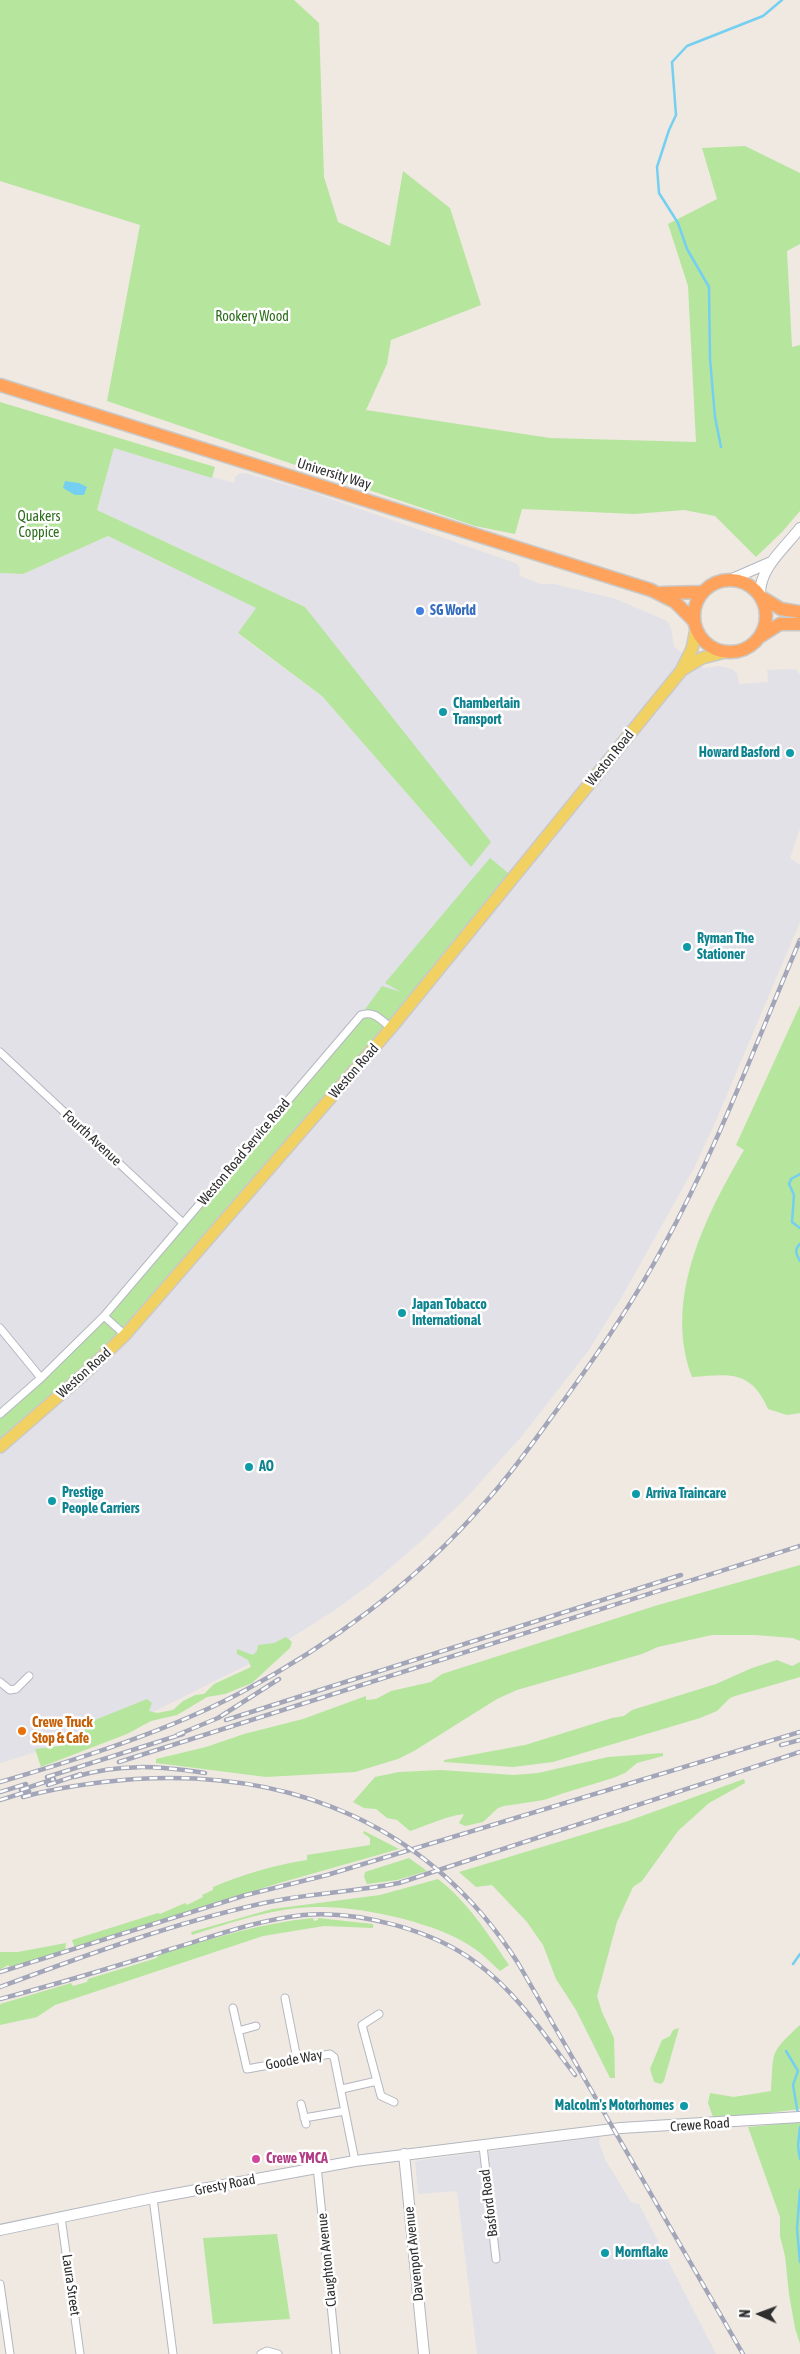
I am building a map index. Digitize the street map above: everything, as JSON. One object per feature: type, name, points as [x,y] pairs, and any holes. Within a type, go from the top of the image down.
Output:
[{"type":"highway","name":"University Way","points":[[0,385],[660,593],[680,606],[695,625]]},
{"type":"highway","points":[[800,612],[780,609],[745,582],[732,579],[713,584],[703,592],[696,603],[695,625],[708,644],[725,652],[736,652],[747,648],[780,624],[800,624]]},
{"type":"highway","name":"University Way","points":[[660,593],[703,592]]},
{"type":"highway","points":[[761,596],[767,615],[761,636]]},
{"type":"main road","points":[[761,596],[763,578],[771,562],[800,528]]},
{"type":"main road","points":[[732,579],[771,562]]},
{"type":"main road","name":"Weston Road","points":[[0,1447],[84,1374],[125,1335],[391,1028],[681,671],[692,649],[695,625]]},
{"type":"main road","name":"Weston Road","points":[[681,671],[702,658],[725,652]]},
{"type":"main road","name":"Crewe Road","points":[[601,2130],[798,2117]]},
{"type":"main road","name":"Gresty Road","points":[[0,2230],[61,2216],[318,2166],[601,2130]]},
{"type":"main road","name":"Davenport Avenue","points":[[404,2154],[424,2354]]},
{"type":"street","name":"Weston Road Service Road","points":[[0,1414],[41,1378],[104,1316],[361,1015],[370,1012],[391,1028]]},
{"type":"street","name":"Fourth Avenue","points":[[0,1052],[183,1223]]},
{"type":"street","points":[[104,1316],[125,1335]]},
{"type":"street","points":[[0,1328],[41,1378]]},
{"type":"street","points":[[0,1682],[10,1690],[16,1689],[29,1676]]},
{"type":"street","points":[[285,1998],[297,2059]]},
{"type":"street","name":"Goode Way","points":[[233,2008],[247,2070],[330,2054],[334,2058],[342,2089],[354,2161]]},
{"type":"street","points":[[379,2014],[362,2025],[381,2096],[394,2102]]},
{"type":"street","points":[[238,2031],[256,2026]]},
{"type":"street","points":[[342,2089],[377,2081]]},
{"type":"street","points":[[302,2104],[305,2121],[345,2111]]},
{"type":"street","name":"Basford Road","points":[[483,2146],[496,2260]]},
{"type":"street","name":"Claughton Avenue","points":[[318,2166],[336,2354]]},
{"type":"street","points":[[153,2198],[173,2354]]},
{"type":"street","name":"Laura Street","points":[[61,2216],[80,2354]]},
{"type":"street","points":[[0,2284],[10,2354]]},
{"type":"street","points":[[261,2354],[267,2351],[278,2354]]},
{"type":"shaded area","points":[[114,448],[234,483],[235,477],[240,473],[245,473],[308,491],[515,563],[519,566],[520,576],[541,584],[554,584],[616,599],[667,621],[671,628],[674,647],[703,668],[719,666],[732,669],[737,673],[739,684],[768,682],[767,670],[796,669],[800,675],[800,828],[790,858],[800,865],[800,922],[694,1168],[624,1293],[589,1350],[522,1436],[467,1497],[418,1544],[376,1580],[335,1610],[251,1663],[139,1719],[134,1711],[36,1752],[0,1763],[0,573],[23,574],[108,536],[257,608],[238,634],[322,696],[471,867],[305,607],[97,510]]},
{"type":"shaded area","points":[[600,2137],[599,2143],[606,2161],[631,2202],[639,2204],[716,2354],[477,2354],[457,2191],[418,2194],[415,2161]]},
{"type":"green space","name":"Rookery Wood","points":[[0,0],[294,0],[319,23],[324,177],[338,222],[390,246],[403,171],[450,208],[481,305],[391,340],[387,364],[366,410],[550,438],[696,442],[688,286],[668,224],[717,199],[702,148],[745,146],[800,173],[800,244],[787,251],[792,347],[800,345],[800,511],[782,532],[756,557],[715,516],[684,510],[635,514],[522,509],[515,534],[475,526],[107,401],[140,225],[0,181]]},
{"type":"green space","name":"Quakers Coppice","points":[[0,402],[215,467],[212,478],[114,448],[97,510],[305,607],[491,842],[471,867],[322,696],[238,633],[256,608],[108,536],[23,574],[0,573]]},
{"type":"green space","points":[[490,858],[513,877],[125,1335],[0,1447],[0,1414],[104,1316],[361,1015],[382,986],[401,992],[385,983]]},
{"type":"green space","points":[[800,1005],[800,1413],[787,1415],[768,1409],[754,1387],[738,1377],[718,1375],[692,1377],[684,1348],[682,1318],[685,1289],[692,1259],[715,1203],[744,1150],[736,1145]]},
{"type":"green space","points":[[800,1565],[800,1641],[793,1638],[755,1635],[712,1635],[658,1647],[642,1654],[517,1690],[497,1699],[414,1751],[398,1759],[355,1772],[266,1777],[156,1763],[156,1759],[206,1747],[244,1734],[303,1719],[366,1696],[366,1700],[376,1699],[391,1691],[431,1682],[442,1674],[658,1605]]},
{"type":"green space","points":[[286,1637],[292,1642],[290,1648],[252,1683],[225,1694],[207,1697],[177,1715],[151,1721],[127,1734],[41,1767],[35,1749],[59,1746],[64,1741],[83,1732],[85,1724],[147,1699],[152,1703],[149,1711],[157,1713],[173,1710],[183,1701],[195,1695],[204,1694],[214,1684],[251,1667],[248,1660],[237,1654],[237,1649],[253,1655],[257,1651],[258,1645],[274,1643]]},
{"type":"green space","points":[[777,1660],[792,1666],[800,1662],[800,1677],[730,1698],[717,1711],[700,1718],[553,1762],[513,1767],[444,1762],[444,1760],[525,1745],[624,1716],[632,1710],[716,1684],[752,1668]]},
{"type":"green space","points":[[663,1753],[663,1756],[637,1763],[625,1773],[613,1778],[544,1800],[504,1806],[498,1808],[483,1822],[465,1826],[459,1823],[464,1814],[443,1819],[410,1831],[397,1820],[387,1818],[376,1809],[364,1808],[353,1802],[375,1777],[399,1772],[441,1770],[514,1775],[538,1773],[608,1757]]},
{"type":"green space","points":[[744,1779],[745,1783],[709,1803],[678,1831],[642,1881],[633,1887],[617,1922],[597,1996],[614,2038],[615,2078],[610,2078],[576,2010],[556,1979],[543,1945],[527,1922],[492,1885],[476,1887],[459,1872],[628,1821]]},
{"type":"green space","points":[[364,1831],[399,1849],[276,1884],[75,1948],[72,1940],[158,1913],[160,1914],[185,1903],[187,1905],[203,1897],[202,1895],[213,1890],[213,1887],[236,1878],[271,1867],[307,1860],[307,1855],[370,1845],[370,1838],[363,1833]]},
{"type":"green space","points":[[409,1858],[427,1871],[397,1880],[367,1884],[364,1877],[365,1872]]},
{"type":"green space","points":[[438,1879],[468,1908],[509,1965],[500,1971],[475,1949],[442,1931],[400,1918],[356,1909],[318,1907],[270,1912],[192,1935],[191,1932],[272,1909],[380,1895]]},
{"type":"green space","points":[[313,1918],[314,1921],[318,1920],[318,1918],[373,1924],[373,1928],[324,1926],[263,1936],[55,2005],[37,2017],[0,2025],[0,2004],[71,1983],[73,1986],[87,1982],[88,1979],[157,1958],[158,1955],[219,1937],[275,1923]]},
{"type":"green space","points":[[66,1943],[65,1951],[10,1967],[8,1965],[0,1970],[0,1952],[18,1952]]},
{"type":"green space","points":[[800,2025],[800,2109],[752,2115],[713,2117],[708,2103],[710,2093],[734,2097],[771,2091],[772,2067],[775,2054],[783,2042]]},
{"type":"green space","points":[[679,2028],[664,2081],[661,2084],[654,2082],[650,2069],[662,2040],[670,2036],[673,2030]]},
{"type":"green space","points":[[800,2122],[800,2344],[789,2294],[785,2256],[780,2236],[780,2217],[748,2127]]},
{"type":"green space","points":[[277,2234],[290,2319],[213,2324],[203,2238]]},
{"type":"water","points":[[65,481],[79,483],[87,487],[84,495],[75,495],[63,488]]},
{"type":"waterway","points":[[721,447],[715,417],[710,359],[709,287],[687,249],[678,223],[659,193],[657,167],[676,115],[672,62],[687,46],[763,16],[782,0]]},
{"type":"waterway","points":[[800,1174],[791,1179],[789,1184],[794,1195],[792,1222],[800,1228]]},
{"type":"waterway","points":[[800,1244],[796,1252],[800,1261]]},
{"type":"waterway","points":[[793,1964],[800,1954]]},
{"type":"waterway","points":[[786,2051],[798,2071],[793,2085],[798,2114]]},
{"type":"waterway","points":[[800,2127],[798,2146],[800,2159]]},
{"type":"waterway","points":[[800,2190],[797,2229],[800,2262]]},
{"type":"railway","points":[[0,1782],[92,1754],[153,1732],[240,1693],[273,1675],[338,1634],[399,1587],[455,1535],[515,1467],[580,1378],[630,1304],[683,1210],[701,1172],[800,940]]},
{"type":"railway","points":[[119,1762],[800,1546]]},
{"type":"railway","points":[[226,1720],[681,1575]]},
{"type":"railway","points":[[177,1735],[218,1718],[279,1679]]},
{"type":"railway","points":[[0,1972],[246,1895],[327,1875],[800,1732]]},
{"type":"railway","points":[[47,1777],[183,1734]]},
{"type":"railway","points":[[781,1745],[800,1740]]},
{"type":"railway","points":[[0,1987],[130,1940],[230,1911],[281,1900],[399,1883],[800,1752]]},
{"type":"railway","points":[[74,1777],[108,1769],[139,1767],[205,1773]]},
{"type":"railway","points":[[48,1785],[81,1774]]},
{"type":"railway","points":[[23,1797],[78,1785],[135,1779],[194,1778],[250,1784],[304,1797],[354,1816],[401,1842],[444,1875],[483,1916],[518,1963],[743,2354]]},
{"type":"railway","points":[[21,1790],[54,1779]]},
{"type":"railway","points":[[0,1792],[26,1784]]},
{"type":"railway","points":[[0,1800],[29,1791]]},
{"type":"railway","points":[[0,1999],[220,1934],[286,1917],[325,1914],[371,1919],[418,1932],[440,1941],[478,1964],[518,2002],[575,2075]]},
{"type":"place","name":"SG World","points":[[420,611]]},
{"type":"place","name":"Chamberlain Transport","points":[[443,712]]},
{"type":"place","name":"Howard Basford","points":[[790,753]]},
{"type":"place","name":"Ryman The Stationer","points":[[687,947]]},
{"type":"place","name":"Japan Tobacco International","points":[[402,1313]]},
{"type":"place","name":"AO","points":[[249,1467]]},
{"type":"place","name":"Arriva Traincare","points":[[636,1494]]},
{"type":"place","name":"Prestige People Carriers","points":[[52,1501]]},
{"type":"place","name":"Crewe Truck Stop & Cafe","points":[[22,1731]]},
{"type":"place","name":"Malcolm's Motorhomes","points":[[684,2106]]},
{"type":"place","name":"Crewe YMCA","points":[[256,2159]]},
{"type":"place","name":"Mornflake","points":[[605,2253]]}]
